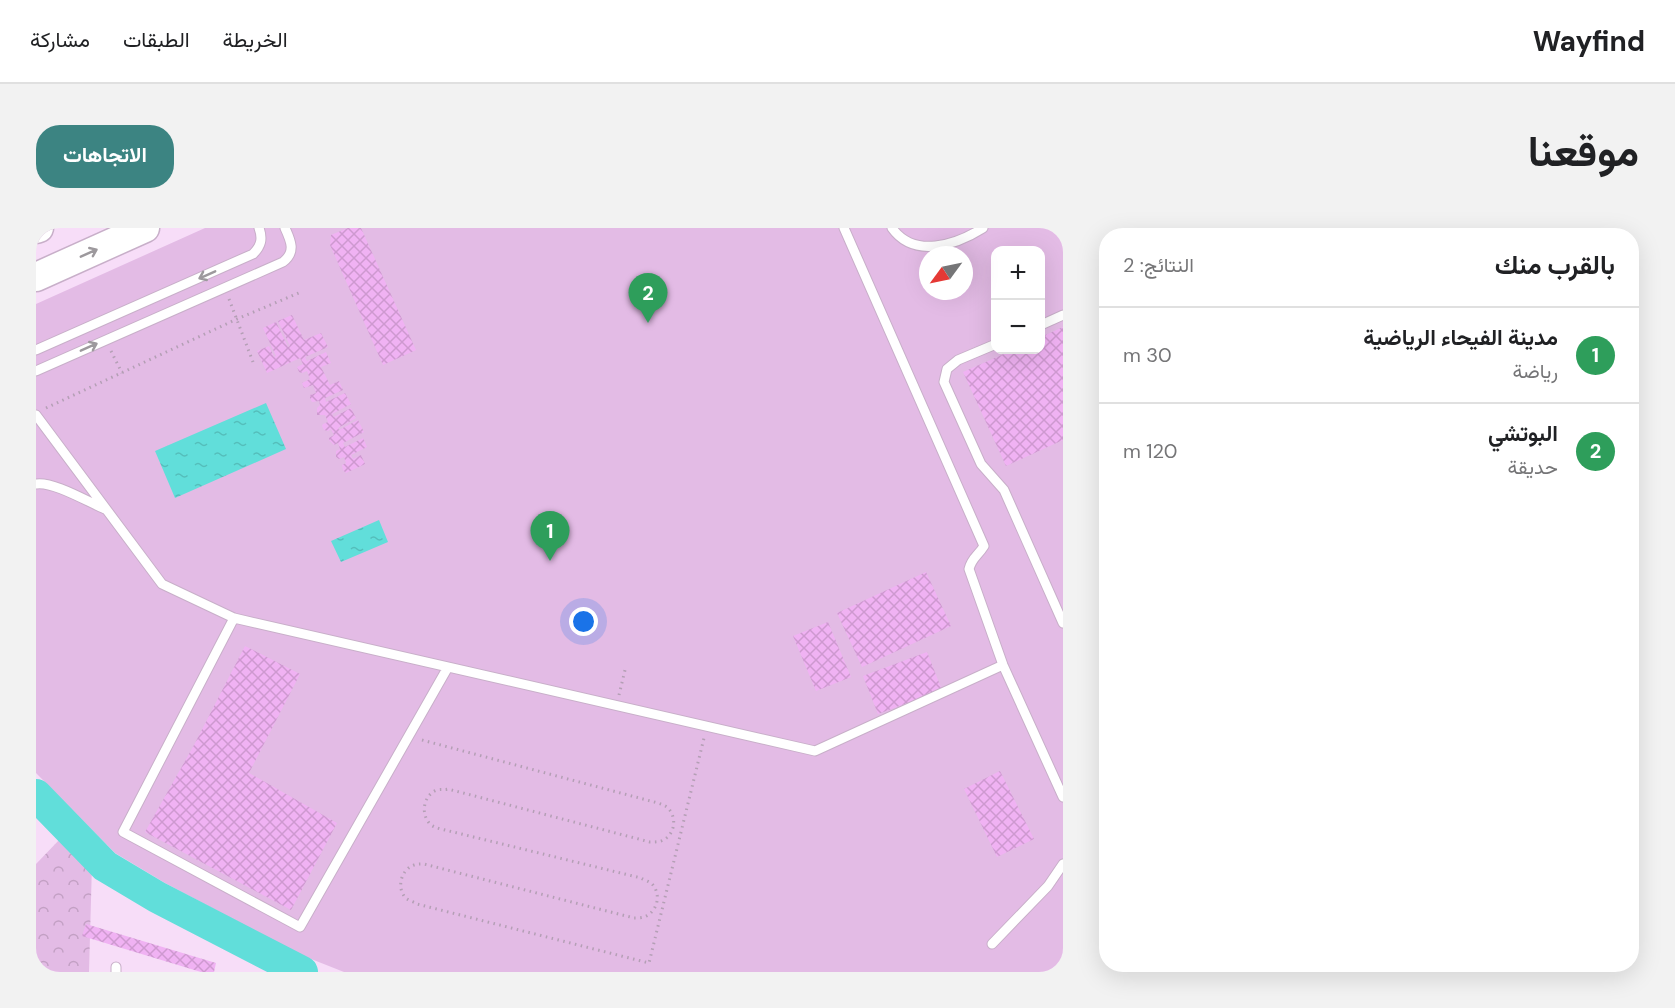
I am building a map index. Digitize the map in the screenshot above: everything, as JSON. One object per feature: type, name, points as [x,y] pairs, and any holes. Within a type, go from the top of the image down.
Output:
[{"type":"main road","points":[[36,277],[145,228]]},
{"type":"lane","points":[[36,350],[253,255],[262,240],[259,228]]},
{"type":"lane","points":[[36,371],[283,261],[290,255],[292,246],[285,228]]},
{"type":"lane","points":[[844,228],[984,546],[980,553],[971,560],[969,569],[1003,665],[1063,797]]},
{"type":"lane","points":[[892,228],[897,235],[912,244],[927,248],[971,235],[982,228]]},
{"type":"lane","points":[[243,259],[251,276]]},
{"type":"lane","points":[[1045,323],[1063,315]]},
{"type":"lane","points":[[991,346],[958,360],[947,369],[944,382],[981,464],[1004,490],[1063,623]]},
{"type":"lane","points":[[36,415],[162,584],[234,618],[814,751],[1003,665]]},
{"type":"lane","points":[[36,484],[44,482],[107,510]]},
{"type":"lane","points":[[234,618],[123,832],[300,927],[448,667]]},
{"type":"lane","points":[[992,944],[1048,886],[1063,864]]},
{"type":"path","points":[[224,288],[253,362]]},
{"type":"path","points":[[47,408],[237,319],[301,292]]},
{"type":"path","points":[[105,340],[122,374]]},
{"type":"path","points":[[616,705],[626,666]]},
{"type":"path","points":[[408,737],[658,802],[667,807],[673,816],[674,826],[669,836],[661,841],[650,842],[448,789],[437,790],[429,796],[424,806],[425,816],[431,825],[441,829],[651,883],[656,891],[657,902],[653,912],[644,917],[634,918],[424,864],[413,865],[405,870],[400,880],[402,891],[407,899],[417,903],[649,963],[707,726]]},
{"type":"green space","points":[[205,228],[1063,228],[1063,972],[344,972],[301,955],[165,883],[115,853],[36,773],[36,304]]},
{"type":"green space","points":[[61,838],[92,864],[89,972],[36,972],[36,864]]},
{"type":"water","points":[[266,403],[286,449],[175,498],[155,451]]},
{"type":"water","points":[[379,520],[388,542],[341,562],[331,541]]},
{"type":"building","points":[[348,228],[361,228],[416,350],[383,365],[330,245],[331,235]]},
{"type":"building","points":[[292,315],[304,340],[321,333],[328,347],[305,357],[307,361],[326,352],[331,363],[321,367],[330,385],[339,381],[343,390],[325,398],[326,402],[345,393],[351,404],[332,414],[334,417],[351,408],[356,418],[338,428],[339,430],[358,420],[364,432],[343,443],[345,447],[363,438],[367,447],[351,455],[353,459],[361,455],[365,464],[346,473],[342,465],[346,463],[344,457],[339,459],[336,457],[336,451],[340,449],[338,443],[334,445],[329,440],[334,435],[331,429],[324,430],[322,426],[328,422],[325,415],[317,415],[319,401],[312,402],[310,398],[310,395],[316,393],[313,385],[304,388],[302,383],[310,379],[307,371],[299,372],[297,367],[303,364],[300,358],[267,373],[257,351],[269,346],[274,357],[276,356],[263,328],[276,322],[288,347],[290,346],[278,321]]},
{"type":"building","points":[[1063,327],[1063,440],[1006,466],[963,372],[1004,354],[1045,354],[1045,335]]},
{"type":"building","points":[[926,572],[951,626],[862,667],[837,613]]},
{"type":"building","points":[[828,622],[851,677],[816,691],[793,636]]},
{"type":"building","points":[[245,646],[300,674],[249,773],[337,823],[291,910],[145,832],[194,745]]},
{"type":"building","points":[[927,652],[942,690],[878,714],[863,676]]},
{"type":"building","points":[[1000,771],[1034,839],[997,857],[964,789]]},
{"type":"building","points":[[86,924],[216,963],[214,972],[201,972],[82,936]]},
{"type":"waterway","points":[[36,795],[105,866],[157,897],[302,972]]},
{"type":"place","name":"البوتشي","points":[[648,323]]},
{"type":"place","name":"مدينة الفيحاء الرياضية","points":[[550,561]]}]
